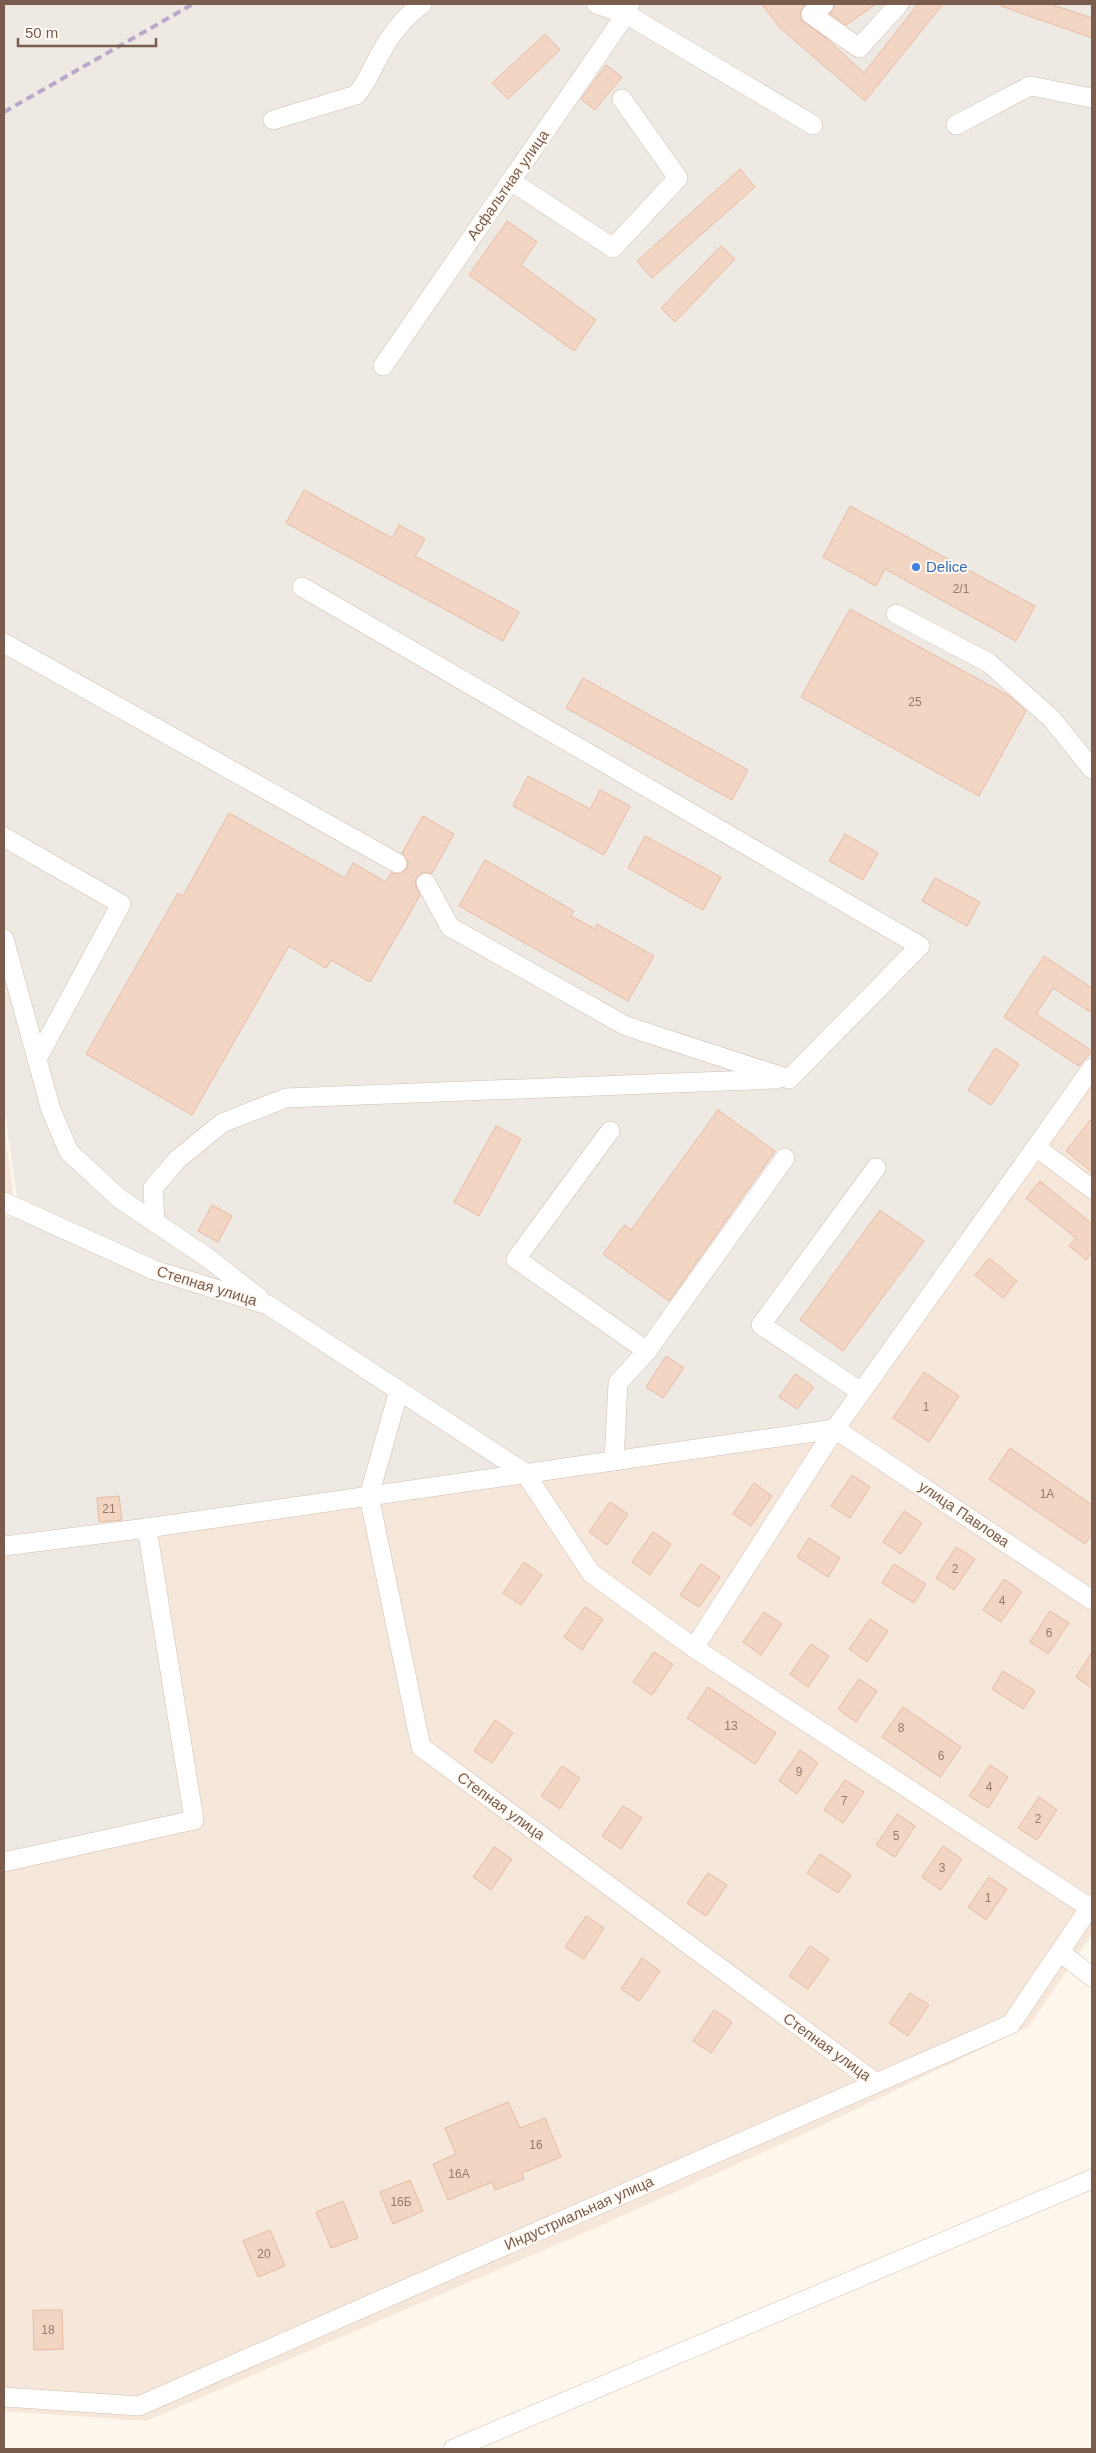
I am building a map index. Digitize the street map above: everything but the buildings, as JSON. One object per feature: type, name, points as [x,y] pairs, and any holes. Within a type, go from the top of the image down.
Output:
[{"type":"street","points":[[273,120],[356,94],[364,86],[379,55],[408,14],[422,4]]},
{"type":"street","points":[[596,4],[628,9],[813,125]]},
{"type":"street","points":[[824,4],[811,14],[859,48],[899,4]]},
{"type":"street","name":"Асфальтная улица","points":[[383,366],[628,9]]},
{"type":"street","points":[[956,125],[1030,86],[1092,98]]},
{"type":"street","points":[[511,181],[613,248],[678,178],[622,99]]},
{"type":"street","points":[[155,1223],[153,1188],[178,1159],[222,1123],[286,1098],[789,1079],[920,946],[302,587]]},
{"type":"street","points":[[896,614],[988,663],[1051,718],[1092,769]]},
{"type":"street","points":[[4,643],[397,863]]},
{"type":"street","points":[[4,837],[121,904],[37,1059]]},
{"type":"street","points":[[426,883],[450,927],[626,1026],[789,1079]]},
{"type":"street","points":[[4,939],[51,1110],[69,1152],[120,1199],[208,1258],[268,1305]]},
{"type":"street","points":[[694,1648],[861,1392],[1092,1068]]},
{"type":"street","points":[[610,1131],[516,1259],[647,1350]]},
{"type":"street","points":[[1036,1147],[1092,1189]]},
{"type":"street","points":[[614,1461],[618,1383],[647,1350],[785,1158]]},
{"type":"street","points":[[861,1392],[761,1325],[876,1168]]},
{"type":"street","name":"Степная улица","points":[[4,1202],[154,1270],[268,1305],[525,1473],[591,1573],[694,1648],[1091,1906]]},
{"type":"street","name":"Степная улица","points":[[399,1390],[369,1496],[420,1747],[876,2083]]},
{"type":"street","points":[[4,1546],[147,1528],[836,1429]]},
{"type":"street","name":"улица Павлова","points":[[836,1429],[1092,1600]]},
{"type":"street","points":[[4,1862],[194,1820],[147,1528]]},
{"type":"street","name":"Индустриальная улица","points":[[4,2397],[139,2406],[1011,2024],[1091,1906]]},
{"type":"street","points":[[1060,1952],[1092,1977]]},
{"type":"street","points":[[453,2449],[1092,2178]]},
{"type":"shaded area","points":[[4,4],[1092,4],[1092,1061],[832,1426],[142,1525],[184,1816],[4,1855],[4,1216],[20,1219],[4,1106]]},
{"type":"shaded area","points":[[1092,1076],[1092,1934],[1029,2026],[823,2125],[595,2228],[146,2421],[4,2411],[4,1869],[152,1532]]},
{"type":"shaded area","points":[[4,1124],[16,1216],[4,1212]]},
{"type":"railway","points":[[4,112],[193,4]]},
{"type":"place","name":"Delice","points":[[916,567]]}]
